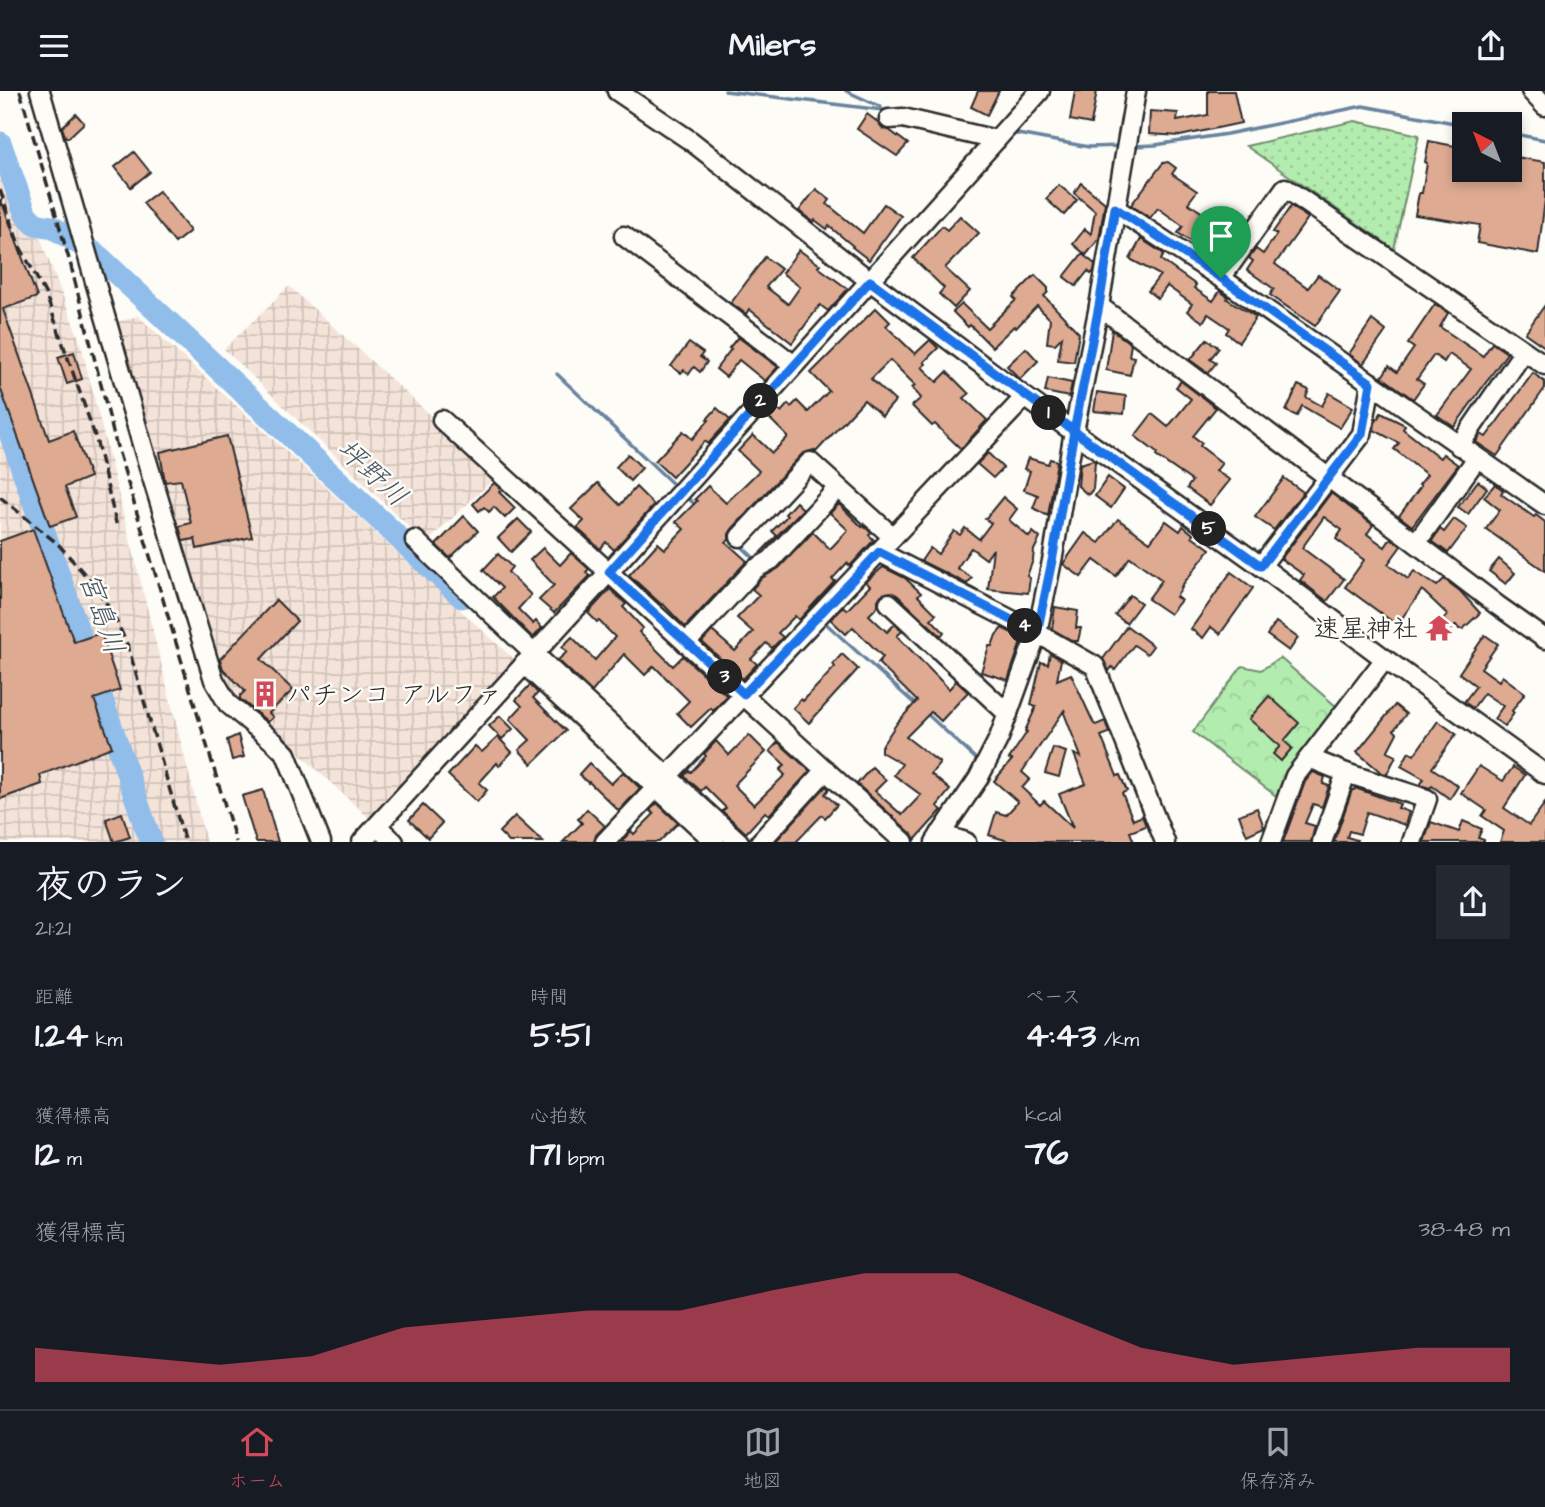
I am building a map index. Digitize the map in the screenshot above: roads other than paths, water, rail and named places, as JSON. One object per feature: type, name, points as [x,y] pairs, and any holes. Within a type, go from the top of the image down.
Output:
[{"type":"street","points":[[40,91],[144,451],[214,680],[229,704],[286,754],[321,842]]},
{"type":"street","points":[[617,91],[691,141],[870,281],[1026,397],[1545,774]]},
{"type":"street","points":[[362,842],[609,572],[1040,91]]},
{"type":"street","points":[[966,842],[938,838],[978,779],[999,738],[1037,633],[1058,533],[1136,91]]},
{"type":"street","points":[[1531,91],[1545,106]]},
{"type":"street","points":[[889,119],[904,118],[998,137]]},
{"type":"street","points":[[1221,278],[1285,188],[1545,365]]},
{"type":"street","points":[[1115,208],[1221,278],[1545,505]]},
{"type":"street","points":[[624,236],[794,365]]},
{"type":"street","points":[[1099,306],[1545,639]]},
{"type":"street","points":[[1459,446],[1524,351]]},
{"type":"street","points":[[1261,566],[1362,434],[1371,383]]},
{"type":"street","points":[[605,842],[1026,397]]},
{"type":"street","points":[[442,420],[904,842]]},
{"type":"street","points":[[1416,543],[1476,458]]},
{"type":"street","points":[[740,537],[810,462],[893,537]]},
{"type":"street","points":[[686,643],[755,569],[771,560],[838,488]]},
{"type":"street","points":[[415,540],[529,659],[661,782],[715,842]]},
{"type":"street","points":[[879,552],[1096,666],[1165,842]]},
{"type":"street","points":[[889,603],[1008,714]]},
{"type":"street","points":[[1271,842],[1295,776],[1385,659]]},
{"type":"street","points":[[1309,758],[1427,799],[1412,842]]},
{"type":"street","points":[[760,842],[826,770]]},
{"type":"street","points":[[1322,842],[1346,773]]},
{"type":"street","points":[[661,782],[738,842]]},
{"type":"street","points":[[377,826],[394,842]]},
{"type":"waterway","points":[[725,91],[891,111]]},
{"type":"waterway","points":[[846,91],[881,107]]},
{"type":"waterway","points":[[1133,146],[1227,134],[1363,106],[1452,123]]},
{"type":"waterway","points":[[974,126],[997,130]]},
{"type":"waterway","points":[[1012,133],[1089,147],[1122,146]]},
{"type":"waterway","points":[[1522,135],[1545,140]]},
{"type":"waterway","name":"坪野川","points":[[0,143],[26,215],[35,224],[52,227],[96,254],[462,597]]},
{"type":"waterway","points":[[557,374],[676,487]]},
{"type":"waterway","name":"宮島川","points":[[0,404],[151,842]]},
{"type":"waterway","points":[[684,495],[697,506]]},
{"type":"waterway","points":[[739,544],[756,560]]},
{"type":"waterway","points":[[822,620],[917,706]]},
{"type":"waterway","points":[[926,713],[976,759]]},
{"type":"railway","points":[[20,91],[71,266],[115,440],[236,842]]},
{"type":"railway","points":[[0,190],[19,245],[46,295],[96,439],[117,527]]},
{"type":"railway","points":[[0,497],[58,544],[95,586],[112,612],[128,646],[185,842]]},
{"type":"place","name":"速星神社","points":[[1439,628]]},
{"type":"place","name":"パチンコ アルファ","points":[[265,694]]}]
